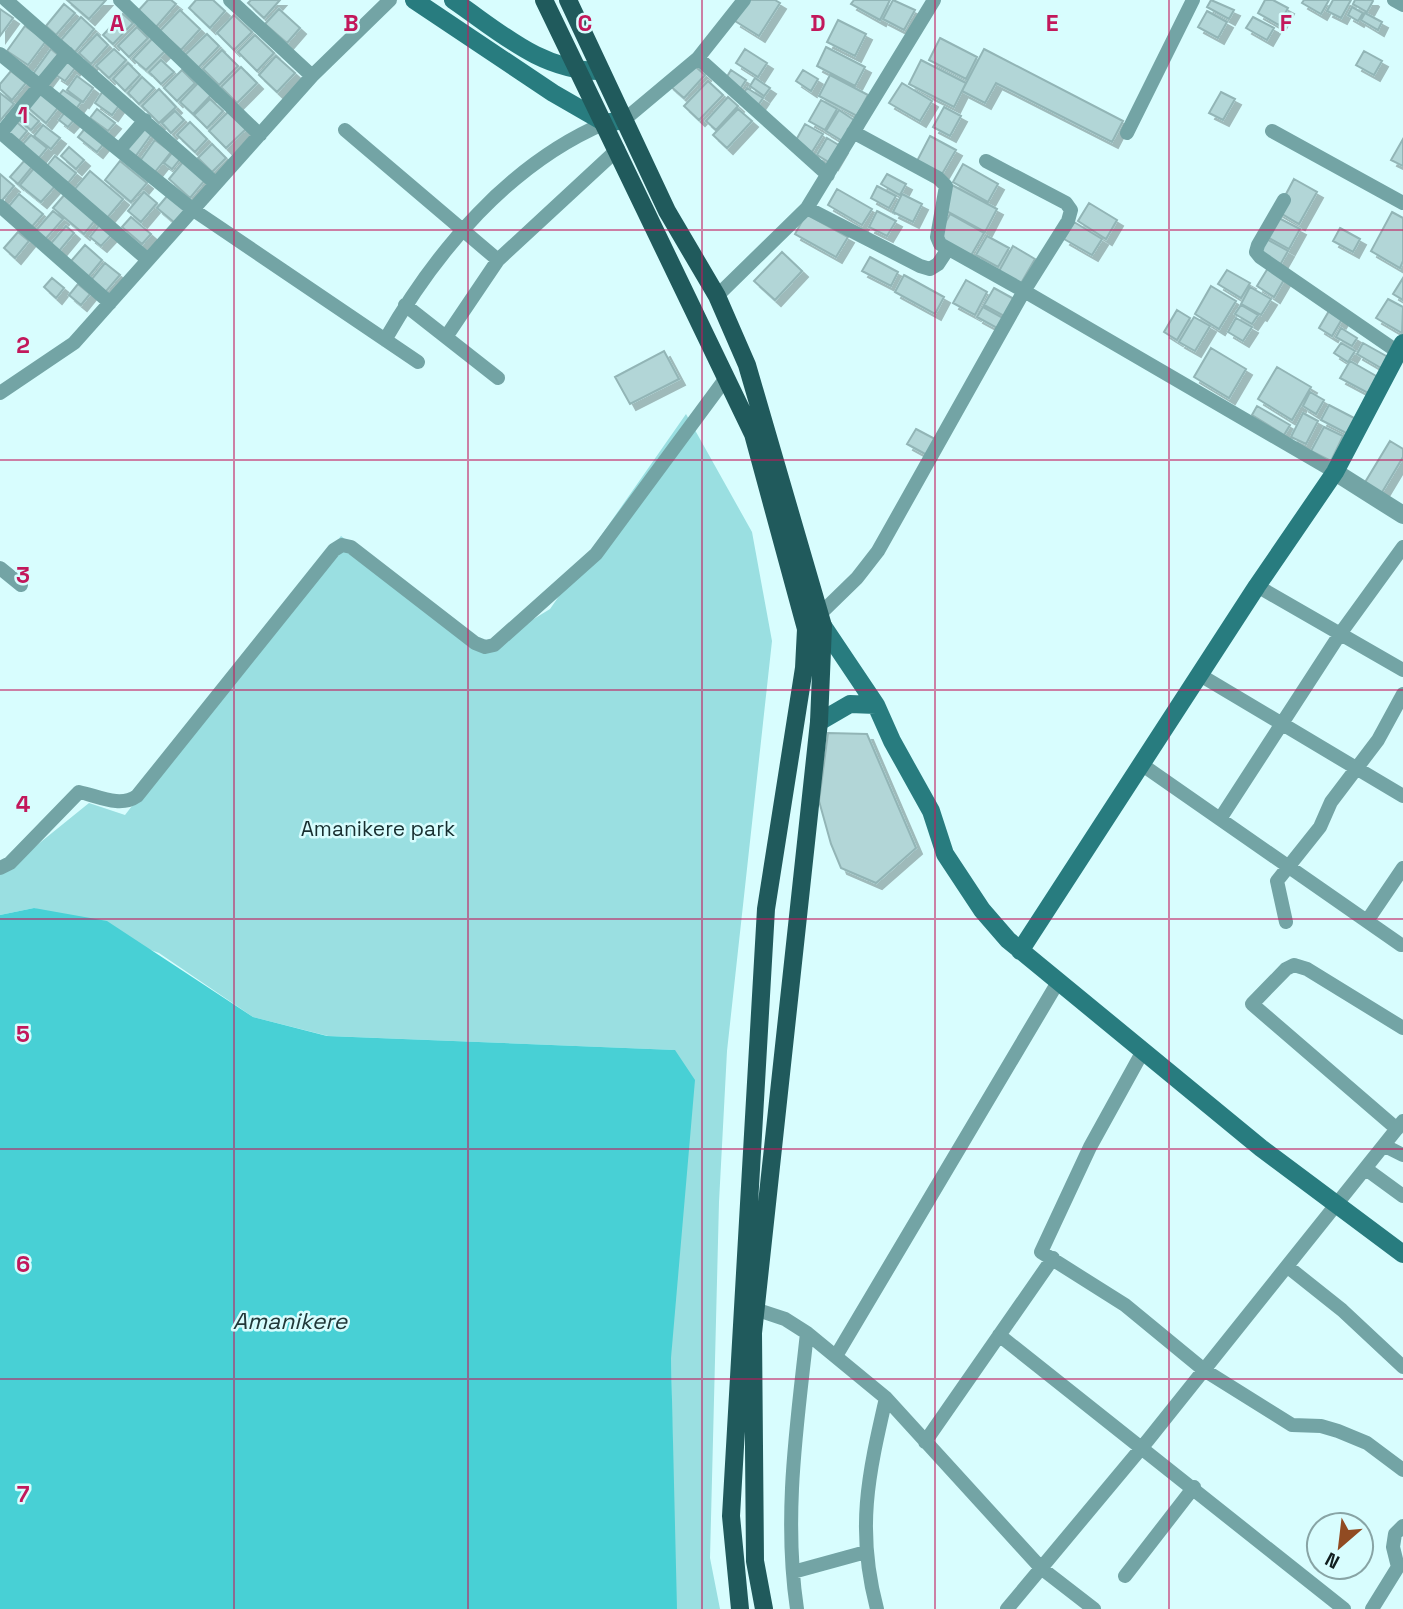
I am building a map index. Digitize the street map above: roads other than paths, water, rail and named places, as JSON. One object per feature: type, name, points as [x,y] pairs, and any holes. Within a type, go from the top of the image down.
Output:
[{"type":"main road","points":[[414,0],[553,93],[605,122],[624,120]]},
{"type":"main road","points":[[453,0],[535,57],[579,71],[601,71]]},
{"type":"main road","points":[[544,0],[753,434],[815,619],[876,705],[892,741],[931,811],[945,854],[982,909],[1020,951],[1337,1206],[1403,1254]]},
{"type":"main road","points":[[569,0],[667,211],[718,296],[747,365],[815,619],[819,722],[749,1306],[731,1516],[740,1609]]},
{"type":"main road","points":[[1020,951],[1257,586],[1335,472],[1400,356]]},
{"type":"main road","points":[[764,1609],[755,1561],[753,1333],[749,1306],[766,909],[804,668],[806,629],[815,619]]},
{"type":"main road","points":[[819,722],[850,704],[876,705]]},
{"type":"street","points":[[0,7],[6,0],[215,183]]},
{"type":"street","points":[[120,0],[260,135]]},
{"type":"street","points":[[230,0],[312,76]]},
{"type":"street","points":[[0,393],[65,351],[312,76],[390,0]]},
{"type":"street","points":[[624,120],[698,58],[744,0]]},
{"type":"street","points":[[718,296],[807,208],[934,0]]},
{"type":"street","points":[[1127,133],[1193,0]]},
{"type":"street","points":[[1394,0],[1403,5]]},
{"type":"street","points":[[67,53],[0,133],[148,260]]},
{"type":"street","points":[[0,54],[192,209],[418,362]]},
{"type":"street","points":[[698,58],[828,175]]},
{"type":"street","points":[[120,149],[145,120]]},
{"type":"street","points":[[385,340],[405,305],[462,229],[561,142],[605,122]]},
{"type":"street","points":[[345,130],[498,260]]},
{"type":"street","points":[[1272,131],[1403,202]]},
{"type":"street","points":[[853,132],[938,178],[946,187],[937,237],[948,249],[1335,472],[1403,515]]},
{"type":"street","points":[[446,337],[498,260],[618,149]]},
{"type":"street","points":[[815,619],[857,578],[878,551],[1024,291],[1068,221],[1072,210],[1066,202],[986,162]]},
{"type":"street","points":[[1284,200],[1256,252],[1400,356]]},
{"type":"street","points":[[0,206],[110,303]]},
{"type":"street","points":[[807,208],[930,269],[938,264],[948,249]]},
{"type":"street","points":[[405,305],[498,378]]},
{"type":"street","points":[[0,868],[10,863],[79,792],[118,802],[129,802],[137,796],[334,550],[342,545],[351,547],[475,643],[485,647],[494,645],[596,554],[726,378]]},
{"type":"street","points":[[1220,819],[1340,634],[1403,548]]},
{"type":"street","points":[[0,568],[21,585]]},
{"type":"street","points":[[1257,586],[1403,670]]},
{"type":"street","points":[[1200,676],[1403,796]]},
{"type":"street","points":[[1286,922],[1278,881],[1378,740],[1403,694]]},
{"type":"street","points":[[1141,764],[1401,945]]},
{"type":"street","points":[[1367,921],[1403,868]]},
{"type":"street","points":[[1007,1609],[1143,1446],[1400,1125],[1252,1004],[1286,969],[1294,965],[1307,969],[1403,1028]]},
{"type":"street","points":[[836,1356],[1058,982]]},
{"type":"street","points":[[1143,1051],[1045,1239],[1041,1252],[1125,1305],[1204,1370],[1292,1425],[1321,1426],[1338,1431],[1367,1443],[1403,1470]]},
{"type":"street","points":[[1385,1146],[1403,1155]]},
{"type":"street","points":[[1366,1169],[1403,1196]]},
{"type":"street","points":[[925,1442],[1053,1258]]},
{"type":"street","points":[[1288,1266],[1342,1310],[1403,1367]]},
{"type":"street","points":[[749,1306],[807,1333],[886,1398],[1041,1568],[1094,1609]]},
{"type":"street","points":[[797,1609],[790,1538],[792,1480],[807,1333]]},
{"type":"street","points":[[999,1335],[1143,1446],[1344,1609]]},
{"type":"street","points":[[877,1609],[866,1552],[867,1482],[886,1398]]},
{"type":"street","points":[[1125,1576],[1194,1487]]},
{"type":"street","points":[[1372,1609],[1398,1567],[1395,1534],[1403,1526]]},
{"type":"street","points":[[793,1572],[866,1552]]},
{"type":"water","name":"Amanikere","points":[[34,908],[107,921],[253,1017],[327,1036],[675,1050],[695,1080],[671,1358],[677,1609],[0,1609],[0,915]]},
{"type":"park label","name":"Amanikere park","points":[[378,829]]}]
